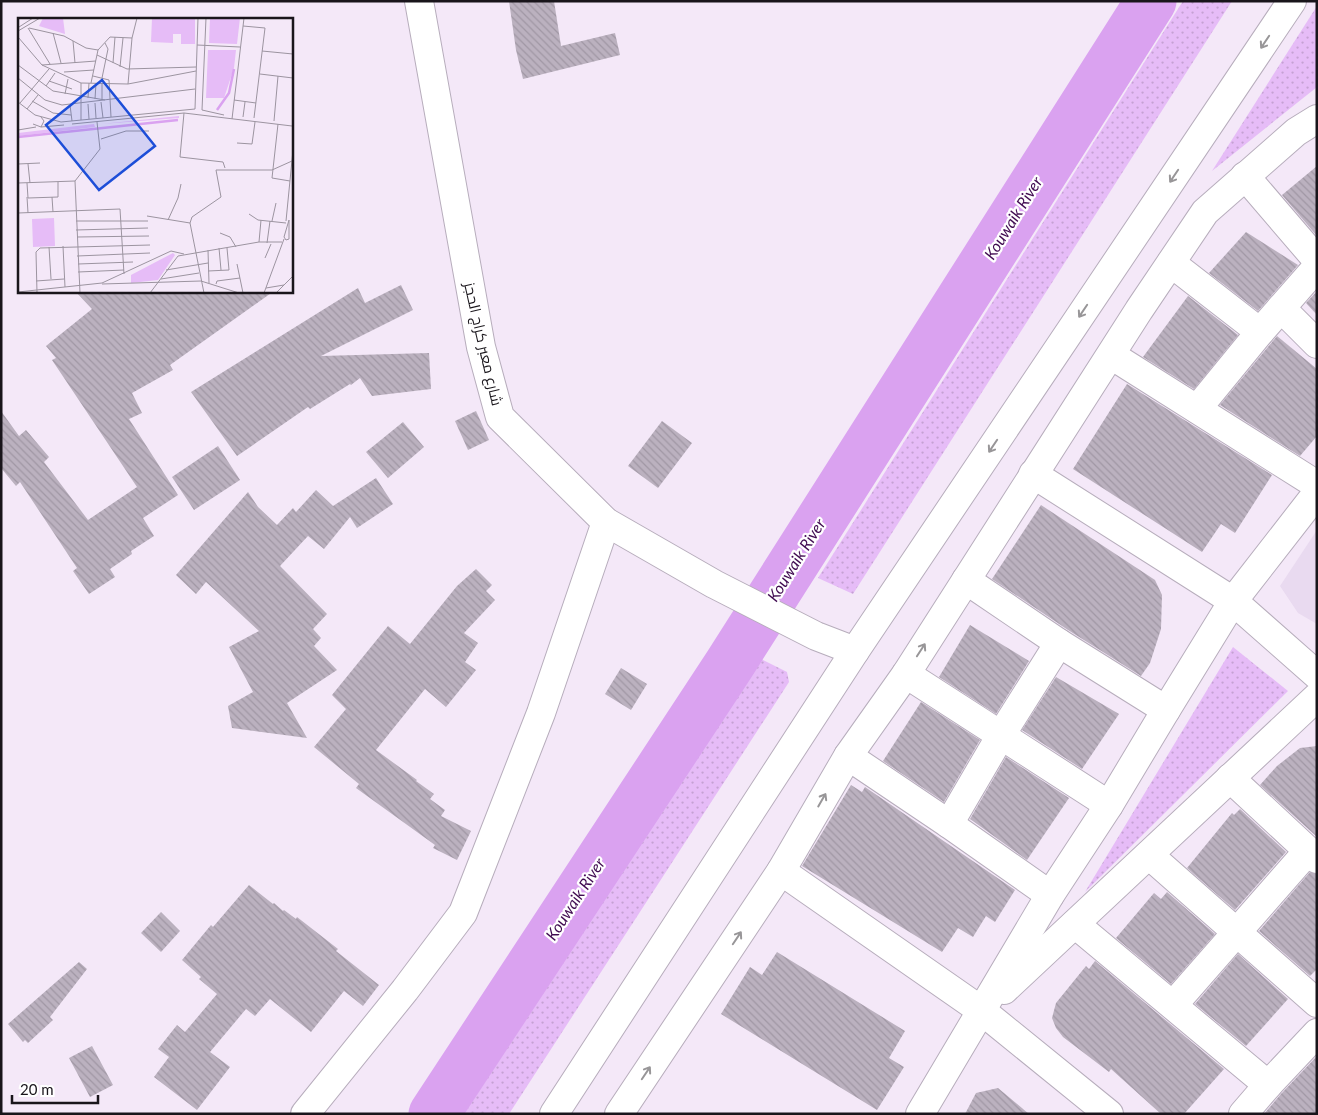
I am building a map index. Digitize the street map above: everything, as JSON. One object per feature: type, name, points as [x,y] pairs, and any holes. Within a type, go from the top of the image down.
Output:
[{"type":"street","name":"شارع معبر كراج الحجز","points":[[419,1],[481,347],[500,416],[606,522],[714,584],[816,636],[855,651]]},
{"type":"street","points":[[554,1114],[855,651],[1292,1]]},
{"type":"street","points":[[619,1114],[781,872],[848,756],[906,674],[1139,310],[1205,212],[1296,132],[1317,119]]},
{"type":"street","points":[[1245,176],[1317,260]]},
{"type":"street","points":[[1171,263],[1260,332]]},
{"type":"street","points":[[1197,409],[1260,332],[1317,267]]},
{"type":"street","points":[[1281,308],[1317,344]]},
{"type":"street","points":[[1111,355],[1317,485]]},
{"type":"street","points":[[1033,474],[1232,601],[1317,674]]},
{"type":"street","points":[[920,1114],[1050,895],[1110,805],[1232,601],[1317,493]]},
{"type":"street","points":[[305,1114],[405,990],[463,913],[541,713],[606,522]]},
{"type":"street","points":[[966,580],[1059,643],[1166,710]]},
{"type":"street","points":[[949,824],[1001,735],[1059,643]]},
{"type":"street","points":[[906,674],[1110,805]]},
{"type":"street","points":[[982,1011],[1317,697]]},
{"type":"street","points":[[848,756],[1050,895]]},
{"type":"street","points":[[1172,1005],[1236,932],[1313,855],[1230,778]]},
{"type":"street","points":[[1149,855],[1317,1003]]},
{"type":"street","points":[[781,872],[982,1011],[1109,1114]]},
{"type":"street","points":[[1075,924],[1268,1085]]},
{"type":"street","points":[[1243,1114],[1317,1033]]},
{"type":"shaded area","points":[[1183,1],[1232,1],[853,594],[818,578]]},
{"type":"shaded area","points":[[1317,6],[1317,87],[1212,171]]},
{"type":"shaded area","points":[[1317,530],[1317,624],[1298,613],[1280,586]]},
{"type":"shaded area","points":[[1233,647],[1288,691],[1085,892]]},
{"type":"shaded area","points":[[761,659],[787,672],[789,682],[509,1114],[464,1114]]},
{"type":"building","points":[[509,1],[554,1],[561,46],[615,33],[620,55],[523,79],[516,50]]},
{"type":"building","points":[[1317,166],[1317,236],[1282,195]]},
{"type":"building","points":[[1246,232],[1298,265],[1258,311],[1209,273]]},
{"type":"building","points":[[401,285],[413,310],[321,356],[429,353],[431,389],[372,396],[360,378],[310,409],[308,407],[237,456],[191,392],[358,288],[365,303]]},
{"type":"building","points":[[1317,291],[1317,315],[1306,303]]},
{"type":"building","points":[[76,292],[273,292],[170,365],[173,370],[132,393],[142,413],[129,419],[178,495],[143,518],[154,536],[131,551],[132,554],[110,569],[115,577],[89,594],[73,571],[77,568],[20,482],[16,486],[1,468],[1,411],[19,436],[26,430],[49,457],[44,462],[88,520],[137,487],[52,360],[56,358],[46,346],[92,309]]},
{"type":"building","points":[[1188,296],[1238,335],[1194,389],[1143,357]]},
{"type":"building","points":[[1277,336],[1317,369],[1317,436],[1300,456],[1220,405]]},
{"type":"building","points":[[1127,384],[1272,475],[1235,533],[1221,524],[1202,552],[1073,469]]},
{"type":"building","points":[[476,411],[489,440],[468,450],[455,421]]},
{"type":"building","points":[[662,421],[692,443],[658,488],[628,466]]},
{"type":"building","points":[[403,422],[424,447],[388,478],[366,452]]},
{"type":"building","points":[[218,446],[240,480],[194,510],[172,477]]},
{"type":"building","points":[[376,478],[393,504],[357,528],[350,517],[324,549],[308,536],[280,566],[327,614],[313,629],[321,638],[314,646],[337,670],[287,703],[307,738],[232,728],[228,706],[253,692],[229,647],[259,631],[206,582],[196,594],[176,575],[248,492],[258,507],[277,525],[293,508],[296,512],[316,490],[333,506]]},
{"type":"building","points":[[1041,505],[1155,580],[1162,595],[1161,629],[1150,663],[1141,676],[992,579]]},
{"type":"building","points":[[476,569],[492,585],[486,591],[495,600],[464,633],[478,643],[465,662],[476,670],[446,707],[425,689],[376,750],[434,794],[430,799],[445,810],[441,816],[471,831],[457,860],[433,848],[435,845],[356,788],[359,784],[314,747],[346,709],[332,695],[388,626],[410,644],[457,586]]},
{"type":"building","points":[[970,625],[1029,661],[996,714],[939,677]]},
{"type":"building","points":[[621,668],[647,684],[631,710],[605,694]]},
{"type":"building","points":[[1056,677],[1119,714],[1082,769],[1022,730]]},
{"type":"building","points":[[921,702],[980,740],[944,802],[883,761]]},
{"type":"building","points":[[1317,746],[1317,837],[1260,785],[1277,766],[1300,748]]},
{"type":"building","points":[[1006,757],[1069,798],[1027,860],[970,819]]},
{"type":"building","points":[[851,785],[862,792],[865,787],[1015,890],[995,922],[986,916],[973,937],[958,928],[942,952],[802,866]]},
{"type":"building","points":[[1240,809],[1286,852],[1235,910],[1187,868],[1232,813],[1234,815]]},
{"type":"building","points":[[1310,872],[1317,874],[1317,969],[1310,976],[1259,931]]},
{"type":"building","points":[[249,885],[283,911],[296,919],[297,917],[338,949],[336,951],[379,985],[363,1006],[344,991],[311,1032],[270,999],[255,1016],[246,1009],[210,1052],[230,1067],[197,1110],[154,1077],[169,1057],[158,1049],[177,1025],[185,1032],[217,994],[199,979],[201,977],[182,960],[211,925],[213,927]]},
{"type":"building","points":[[1167,892],[1215,934],[1171,984],[1116,938],[1154,893],[1161,899]]},
{"type":"building","points":[[161,912],[180,931],[161,952],[141,933]]},
{"type":"building","points":[[777,952],[905,1031],[889,1058],[904,1067],[877,1110],[721,1014],[750,967],[762,975]]},
{"type":"building","points":[[1238,954],[1288,999],[1246,1046],[1195,1004]]},
{"type":"building","points":[[1095,961],[1224,1069],[1184,1114],[1161,1114],[1111,1069],[1109,1072],[1063,1037],[1056,1028],[1052,1018],[1056,1003],[1086,966],[1089,969]]},
{"type":"building","points":[[79,962],[87,969],[50,1017],[53,1020],[28,1043],[25,1040],[23,1042],[8,1024]]},
{"type":"building","points":[[92,1046],[113,1085],[90,1097],[69,1058]]},
{"type":"building","points":[[1317,1056],[1317,1114],[1264,1114],[1280,1095]]},
{"type":"building","points":[[998,1088],[1029,1114],[965,1114],[976,1093]]},
{"type":"waterway","name":"Kouwaik River","points":[[434,1114],[729,665],[1151,1]]}]
